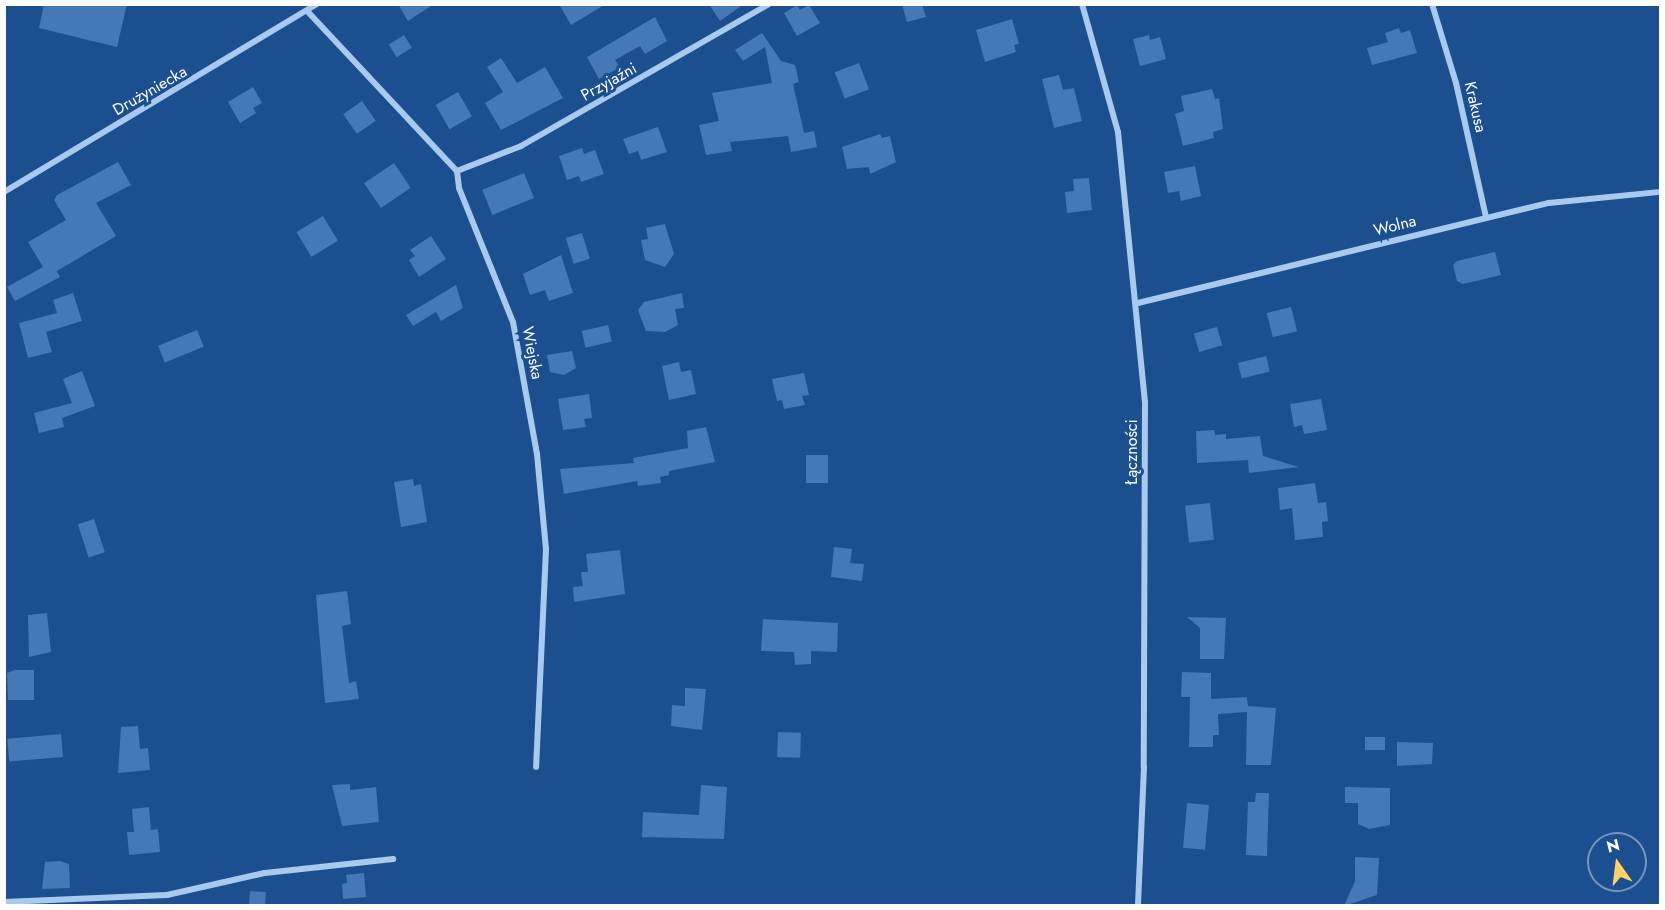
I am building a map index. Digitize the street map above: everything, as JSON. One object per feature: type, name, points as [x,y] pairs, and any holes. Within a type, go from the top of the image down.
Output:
[{"type":"street","name":"Drużyniecka","points":[[4,192],[309,13],[317,4]]},
{"type":"street","name":"Przyjaźni","points":[[457,171],[521,146],[769,4]]},
{"type":"street","name":"Łączności","points":[[1082,4],[1118,132],[1138,303],[1145,402],[1145,585],[1138,906]]},
{"type":"street","name":"Krakusa","points":[[1432,4],[1456,83],[1486,217]]},
{"type":"street","name":"Wiejska","points":[[309,13],[457,171],[459,188],[513,322],[537,454],[546,619],[536,767]]},
{"type":"street","name":"Wolna","points":[[1138,303],[1549,203],[1660,192]]},
{"type":"street","points":[[4,902],[167,895],[265,873],[393,859]]},
{"type":"building","points":[[44,4],[127,4],[117,47],[39,28]]},
{"type":"building","points":[[398,4],[434,4],[408,21]]},
{"type":"building","points":[[559,4],[606,4],[571,25]]},
{"type":"building","points":[[709,4],[744,4],[720,21]]},
{"type":"building","points":[[902,4],[922,4],[926,17],[907,22]]},
{"type":"building","points":[[797,5],[800,10],[809,5],[820,23],[797,36],[784,13]]},
{"type":"building","points":[[655,17],[667,41],[645,54],[640,46],[615,60],[620,67],[599,79],[587,57]]},
{"type":"building","points":[[1012,19],[1019,44],[1014,45],[1016,52],[985,62],[976,30]]},
{"type":"building","points":[[1399,28],[1401,33],[1410,30],[1417,53],[1372,65],[1367,48],[1388,42],[1385,33]]},
{"type":"building","points":[[762,33],[781,61],[795,65],[799,82],[793,84],[804,133],[814,131],[817,147],[791,152],[788,136],[730,142],[732,151],[706,155],[699,125],[719,121],[712,93],[772,83],[765,47],[743,61],[735,50]]},
{"type":"building","points":[[404,35],[412,48],[397,57],[389,45]]},
{"type":"building","points":[[1149,35],[1150,40],[1160,37],[1166,59],[1140,66],[1133,39]]},
{"type":"building","points":[[501,58],[517,83],[545,67],[563,98],[501,130],[485,103],[503,92],[487,67]]},
{"type":"building","points":[[859,63],[869,89],[845,98],[835,72]]},
{"type":"building","points":[[1059,75],[1063,90],[1074,88],[1082,121],[1054,128],[1042,79]]},
{"type":"building","points":[[253,87],[262,103],[253,108],[256,113],[240,123],[228,102]]},
{"type":"building","points":[[1212,89],[1215,99],[1219,98],[1223,129],[1213,132],[1214,138],[1183,146],[1175,114],[1184,111],[1181,96]]},
{"type":"building","points":[[458,92],[472,116],[449,129],[435,105]]},
{"type":"building","points":[[362,101],[376,121],[357,134],[343,114]]},
{"type":"building","points":[[658,127],[667,152],[641,160],[638,151],[629,154],[623,139]]},
{"type":"building","points":[[880,134],[882,138],[890,136],[896,162],[870,174],[869,167],[847,169],[842,147]]},
{"type":"building","points":[[582,148],[584,154],[595,150],[604,174],[581,182],[579,176],[567,180],[559,156]]},
{"type":"building","points":[[118,162],[131,185],[96,203],[116,236],[57,271],[60,277],[15,301],[7,287],[43,267],[28,242],[66,220],[54,200],[57,195]]},
{"type":"building","points":[[394,163],[411,188],[381,208],[364,183]]},
{"type":"building","points":[[1195,166],[1201,196],[1181,201],[1179,191],[1168,193],[1164,172]]},
{"type":"building","points":[[524,173],[534,198],[492,215],[482,190]]},
{"type":"building","points":[[1089,178],[1092,210],[1067,213],[1065,192],[1074,191],[1073,179]]},
{"type":"building","points":[[323,216],[338,241],[311,257],[296,232]]},
{"type":"building","points":[[665,224],[674,254],[665,267],[645,260],[641,240],[648,239],[646,228]]},
{"type":"building","points":[[582,233],[590,259],[574,264],[566,238]]},
{"type":"building","points":[[431,236],[446,259],[419,277],[409,260],[415,256],[410,250]]},
{"type":"building","points":[[1495,252],[1501,275],[1463,284],[1457,281],[1453,265],[1457,261]]},
{"type":"building","points":[[561,255],[573,293],[549,301],[545,290],[530,295],[523,274]]},
{"type":"building","points":[[456,285],[463,308],[441,321],[436,312],[413,326],[406,315]]},
{"type":"building","points":[[73,293],[82,321],[46,332],[52,352],[28,358],[19,323],[57,313],[53,300]]},
{"type":"building","points":[[682,293],[684,308],[675,309],[678,325],[665,332],[646,331],[638,310],[644,302]]},
{"type":"building","points":[[1291,307],[1297,331],[1273,337],[1267,313]]},
{"type":"building","points":[[608,325],[612,342],[586,348],[582,331]]},
{"type":"building","points":[[1217,327],[1222,345],[1199,352],[1194,334]]},
{"type":"building","points":[[197,330],[204,347],[165,362],[158,346]]},
{"type":"building","points":[[572,351],[576,368],[564,375],[550,372],[547,355]]},
{"type":"building","points":[[1266,356],[1270,372],[1242,379],[1238,363]]},
{"type":"building","points":[[679,362],[681,372],[691,370],[696,394],[669,400],[662,366]]},
{"type":"building","points":[[82,371],[95,406],[62,418],[64,427],[39,433],[34,413],[72,403],[63,379]]},
{"type":"building","points":[[804,373],[809,395],[802,396],[805,405],[784,409],[782,400],[777,401],[772,379]]},
{"type":"building","points":[[589,394],[592,418],[584,419],[586,427],[563,430],[558,399]]},
{"type":"building","points":[[1321,399],[1327,430],[1304,434],[1302,425],[1294,427],[1290,404]]},
{"type":"building","points":[[706,427],[715,462],[669,471],[669,475],[660,477],[661,483],[638,486],[637,481],[564,494],[560,469],[634,463],[633,458],[688,448],[687,431]]},
{"type":"building","points":[[1214,430],[1215,435],[1226,434],[1226,439],[1260,436],[1263,456],[1299,467],[1249,473],[1248,460],[1197,463],[1196,431]]},
{"type":"building","points":[[806,455],[828,455],[828,483],[806,483]]},
{"type":"building","points":[[413,479],[414,486],[421,484],[427,522],[401,527],[394,482]]},
{"type":"building","points":[[1315,483],[1318,503],[1326,502],[1328,521],[1322,522],[1323,537],[1295,540],[1292,508],[1280,510],[1278,488]]},
{"type":"building","points":[[1210,503],[1214,540],[1189,542],[1185,506]]},
{"type":"building","points":[[94,519],[105,552],[89,558],[78,524]]},
{"type":"building","points":[[834,547],[852,549],[850,563],[864,564],[862,581],[831,577]]},
{"type":"building","points":[[620,550],[625,594],[574,602],[573,587],[583,586],[581,572],[588,572],[586,554]]},
{"type":"building","points":[[347,591],[351,624],[342,626],[349,683],[356,681],[359,699],[325,703],[316,595]]},
{"type":"building","points":[[47,613],[51,652],[29,657],[28,615]]},
{"type":"building","points":[[1187,617],[1226,618],[1224,659],[1200,659],[1200,628]]},
{"type":"building","points":[[763,619],[838,623],[837,652],[811,651],[811,664],[795,665],[794,652],[761,651]]},
{"type":"building","points":[[15,670],[34,670],[34,700],[8,700],[7,673]]},
{"type":"building","points":[[1182,672],[1211,673],[1211,699],[1247,697],[1248,706],[1276,708],[1271,765],[1246,765],[1247,712],[1218,714],[1219,735],[1213,735],[1213,747],[1189,747],[1190,697],[1181,697]]},
{"type":"building","points":[[685,688],[706,689],[702,730],[671,726],[672,705],[685,706]]},
{"type":"building","points":[[138,726],[140,749],[148,748],[150,770],[118,773],[121,727]]},
{"type":"building","points":[[778,732],[801,733],[800,758],[777,757]]},
{"type":"building","points":[[61,734],[63,757],[9,762],[7,739]]},
{"type":"building","points":[[1365,737],[1385,737],[1385,750],[1365,750]]},
{"type":"building","points":[[1397,742],[1433,743],[1432,764],[1397,766]]},
{"type":"building","points":[[350,784],[350,790],[376,787],[379,822],[342,826],[332,785]]},
{"type":"building","points":[[701,785],[727,787],[724,839],[642,837],[643,812],[699,815]]},
{"type":"building","points":[[1345,787],[1390,788],[1390,825],[1369,829],[1358,824],[1358,803],[1345,803]]},
{"type":"building","points":[[1256,793],[1269,793],[1267,856],[1246,855],[1248,802],[1255,802]]},
{"type":"building","points":[[1187,803],[1209,805],[1205,850],[1183,848]]},
{"type":"building","points":[[149,807],[151,830],[158,829],[160,852],[129,855],[127,832],[134,832],[132,809]]},
{"type":"building","points":[[1355,857],[1379,858],[1377,895],[1344,906],[1355,881]]},
{"type":"building","points":[[60,861],[69,864],[70,888],[42,889],[45,862]]},
{"type":"building","points":[[364,873],[366,897],[343,899],[342,884],[347,883],[346,875]]},
{"type":"building","points":[[250,891],[266,892],[265,906],[249,906]]}]
